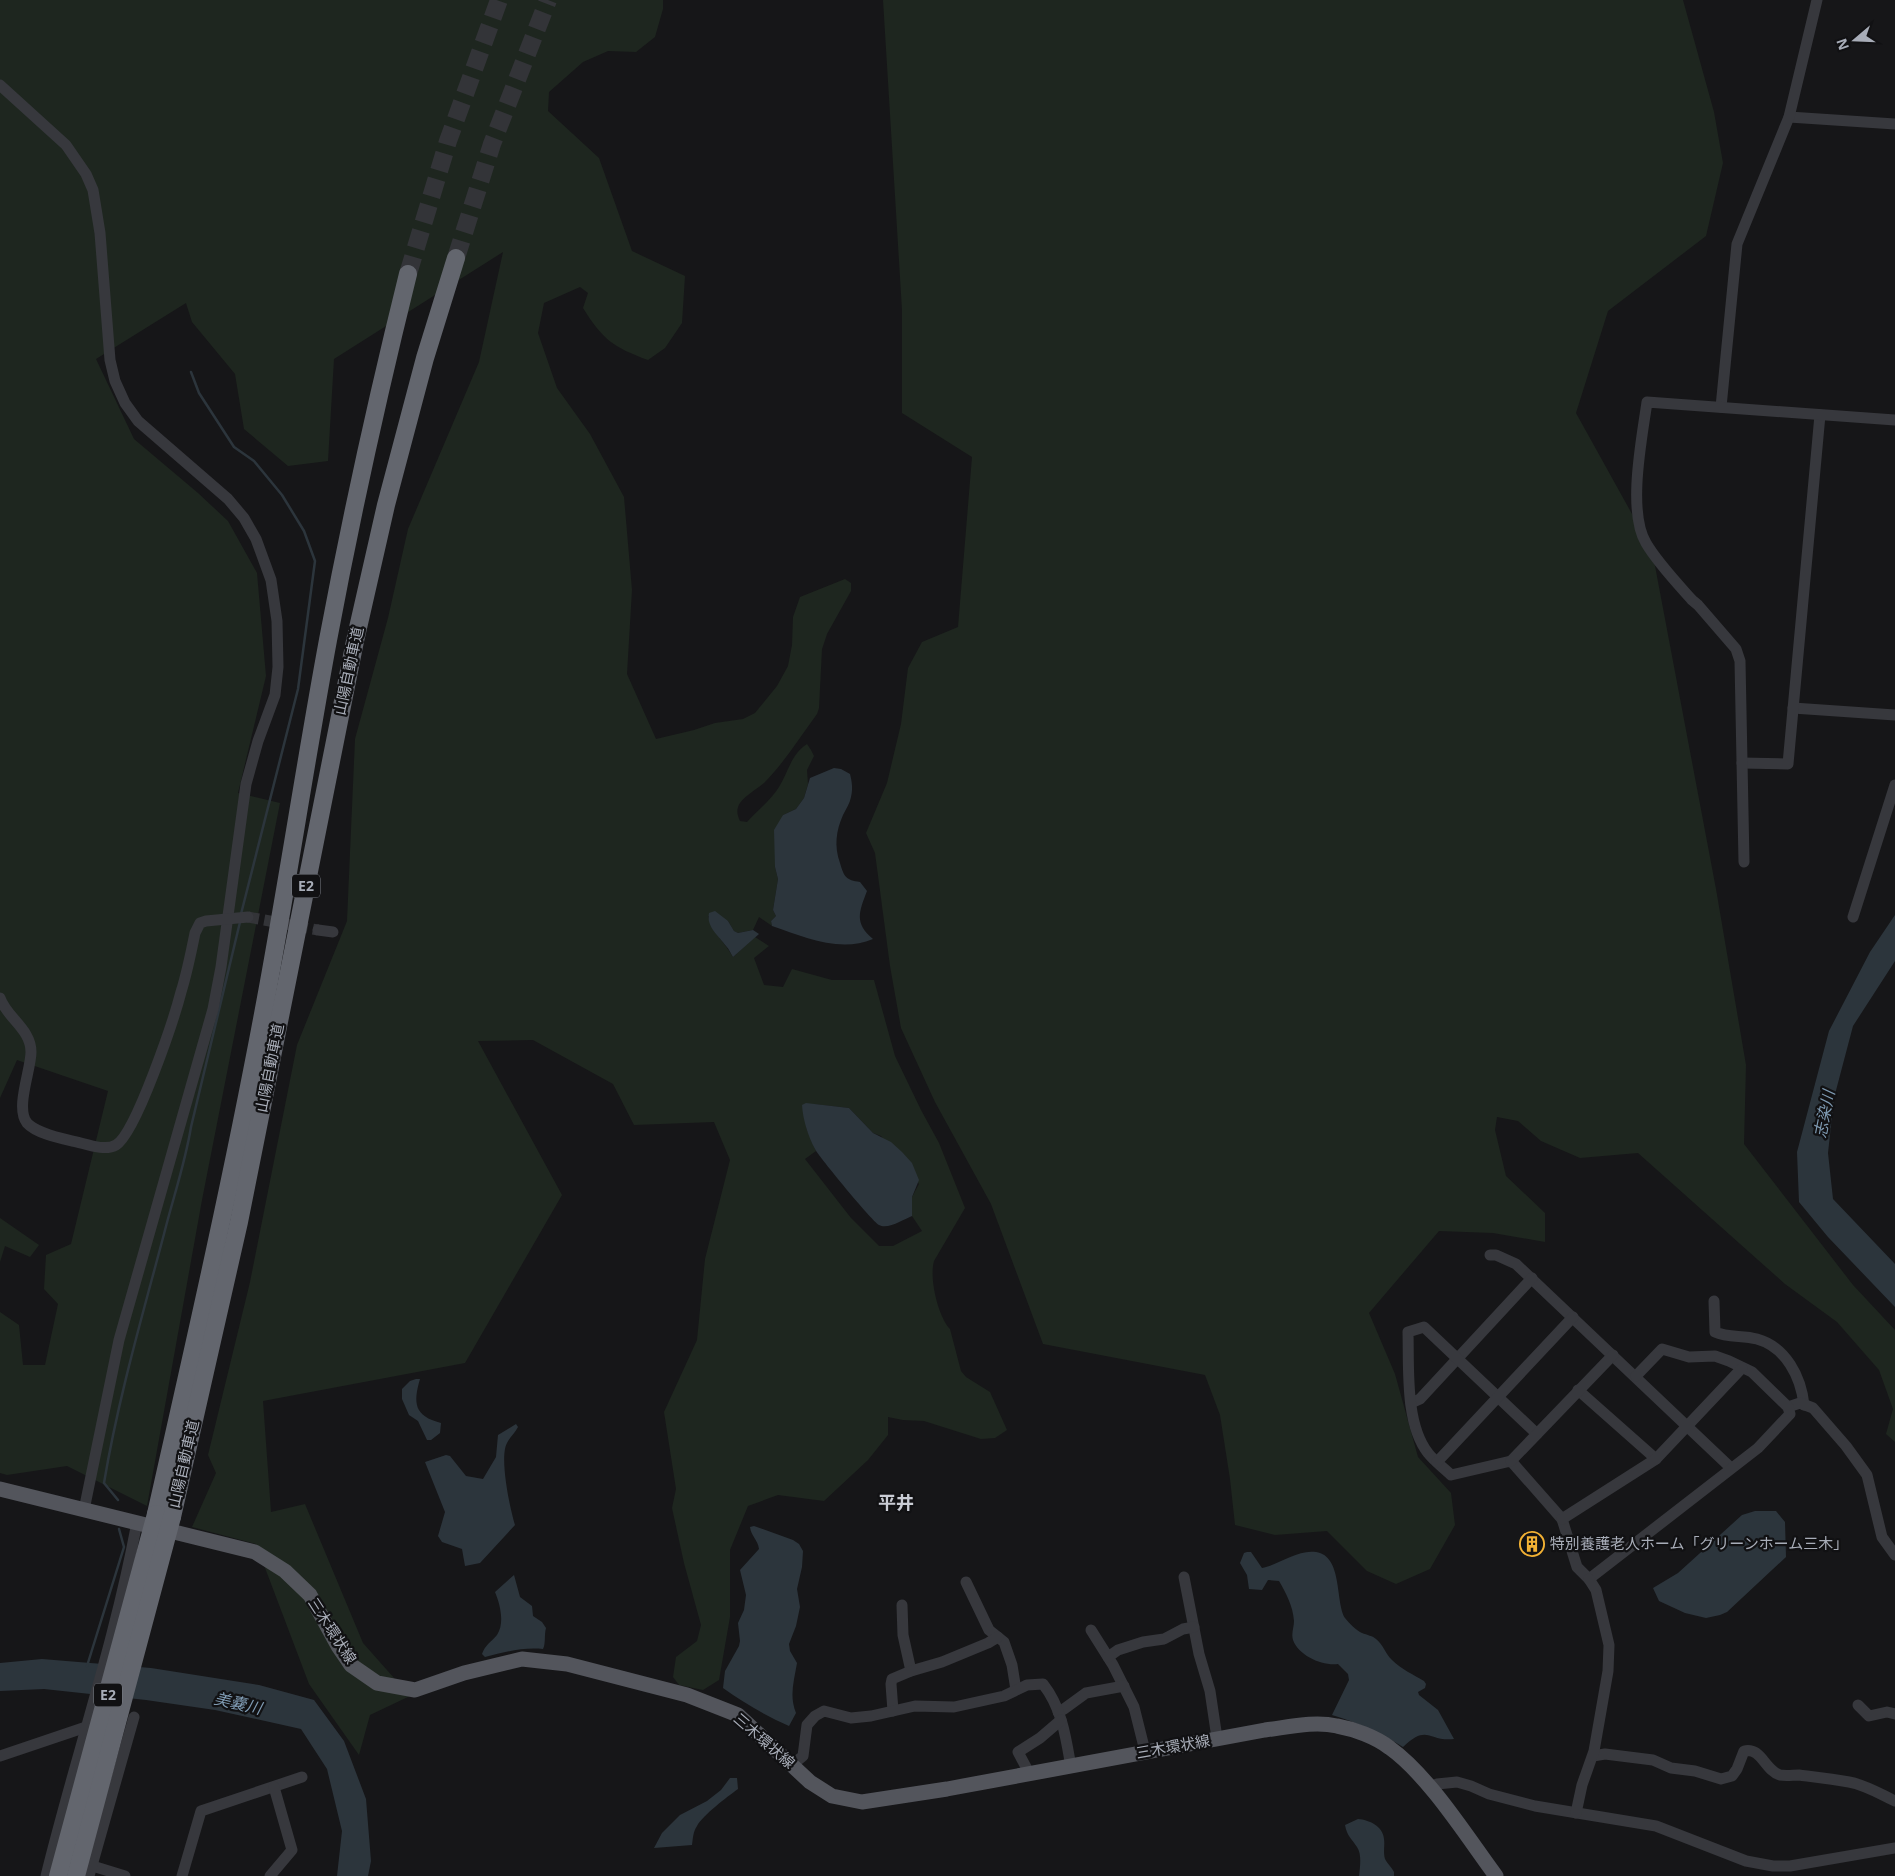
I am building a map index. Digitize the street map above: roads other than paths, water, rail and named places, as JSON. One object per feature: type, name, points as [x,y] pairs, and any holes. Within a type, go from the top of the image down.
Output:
[{"type":"highway","name":"山陽自動車道","points":[[58,1876],[164,1516],[239,1222],[355,641],[391,487],[425,358],[456,258]]},
{"type":"highway","name":"山陽自動車道","points":[[76,1876],[153,1593],[164,1516],[266,996],[328,642],[381,381],[408,274]]},
{"type":"main road","name":"三木環状線","points":[[0,1489],[255,1552],[284,1571],[310,1595],[338,1646],[351,1665],[377,1683],[415,1690],[464,1672],[522,1659],[567,1664],[686,1695],[738,1715],[810,1782],[832,1796],[862,1802],[1071,1767],[1217,1738],[1308,1724],[1337,1726],[1366,1735],[1390,1747],[1430,1787],[1496,1876]]},
{"type":"street","points":[[1721,407],[1737,244],[1789,117],[1817,0]]},
{"type":"street","points":[[0,85],[66,145],[86,174],[93,190],[100,233],[110,360],[115,381],[130,412],[154,436],[180,456],[234,505],[244,518],[256,539],[271,580],[278,621],[278,667],[275,695],[258,741],[246,784],[222,967],[213,1009],[119,1340],[84,1510]]},
{"type":"street","points":[[1789,117],[1895,124]]},
{"type":"street","points":[[1744,862],[1740,661],[1736,649],[1692,600],[1645,542],[1639,522],[1636,492],[1647,402],[1895,420]]},
{"type":"street","points":[[1742,763],[1788,764],[1820,415]]},
{"type":"street","points":[[1793,708],[1895,715]]},
{"type":"street","points":[[1853,917],[1895,786]]},
{"type":"street","points":[[0,998],[3,1005],[28,1036],[31,1052],[22,1108],[26,1122],[37,1130],[67,1140],[105,1148],[117,1144],[128,1130],[146,1095],[181,994],[195,933],[200,923],[248,917]]},
{"type":"street","points":[[318,930],[333,932]]},
{"type":"street","points":[[1490,1255],[1496,1255],[1516,1264],[1532,1278],[1732,1468]]},
{"type":"street","points":[[1411,1403],[1420,1399],[1532,1278]]},
{"type":"street","points":[[1714,1301],[1715,1332],[1722,1335],[1756,1339],[1778,1350],[1792,1366],[1803,1394],[1804,1405]]},
{"type":"street","points":[[1437,1462],[1573,1317]]},
{"type":"street","points":[[1537,1434],[1424,1327],[1408,1332],[1412,1418],[1428,1454],[1451,1475],[1511,1461],[1537,1434],[1578,1390],[1613,1355]]},
{"type":"street","points":[[1589,1579],[1758,1448],[1790,1414],[1788,1407],[1752,1372],[1715,1356],[1689,1357],[1662,1349],[1636,1376]]},
{"type":"street","points":[[1562,1519],[1656,1459],[1742,1368]]},
{"type":"street","points":[[1578,1390],[1656,1459]]},
{"type":"street","points":[[1788,1407],[1800,1403],[1813,1408],[1846,1446],[1867,1475],[1882,1537],[1895,1555]]},
{"type":"street","points":[[1511,1461],[1562,1519],[1577,1567],[1589,1579],[1596,1590],[1609,1645],[1608,1671],[1593,1756],[1582,1785],[1576,1813]]},
{"type":"street","points":[[46,1876],[108,1648],[130,1562],[137,1522]]},
{"type":"street","points":[[1184,1577],[1210,1691],[1217,1738]]},
{"type":"street","points":[[966,1582],[989,1630],[1004,1642],[1012,1665],[1016,1690]]},
{"type":"street","points":[[902,1604],[904,1635],[911,1671]]},
{"type":"street","points":[[1108,1657],[1118,1650],[1164,1638],[1184,1629],[1194,1627]]},
{"type":"street","points":[[1091,1630],[1108,1657],[1134,1707],[1145,1751]]},
{"type":"street","points":[[893,1711],[892,1679],[942,1662],[998,1637]]},
{"type":"street","points":[[792,1765],[803,1756],[807,1725],[815,1716],[824,1711],[851,1718],[871,1716],[915,1706],[954,1707],[1004,1696],[1027,1685],[1043,1684],[1052,1696],[1059,1716],[1071,1767]]},
{"type":"street","points":[[1028,1774],[1018,1752],[1040,1738],[1064,1709],[1086,1693],[1124,1686]]},
{"type":"street","points":[[1858,1705],[1869,1716],[1887,1712],[1895,1714]]},
{"type":"street","points":[[91,1871],[134,1717]]},
{"type":"street","points":[[0,1756],[86,1727]]},
{"type":"street","points":[[1593,1756],[1605,1754],[1653,1760],[1671,1768],[1695,1771],[1721,1779],[1732,1776],[1744,1751],[1750,1750],[1756,1752],[1772,1771],[1780,1775],[1855,1783],[1895,1801]]},
{"type":"street","points":[[182,1876],[201,1811],[302,1778]]},
{"type":"street","points":[[1430,1787],[1437,1784],[1457,1782],[1489,1794],[1535,1806],[1656,1826],[1746,1861],[1764,1870],[1895,1848]]},
{"type":"street","points":[[270,1876],[292,1850],[274,1787]]},
{"type":"street","points":[[51,1854],[91,1871],[126,1876]]},
{"type":"water","points":[[834,768],[841,769],[850,774],[852,786],[850,799],[837,833],[836,845],[838,857],[846,877],[860,882],[867,891],[860,911],[860,917],[863,928],[873,939],[860,943],[835,944],[809,939],[772,926],[771,921],[776,916],[773,910],[778,879],[775,867],[774,830],[783,815],[796,809],[804,798],[810,778]]},
{"type":"water","points":[[715,911],[728,921],[734,931],[738,933],[753,930],[759,934],[733,957],[709,923],[709,913]]},
{"type":"water","name":"志染川","points":[[1895,915],[1895,961],[1853,1026],[1834,1098],[1828,1153],[1833,1199],[1895,1264],[1895,1307],[1828,1237],[1799,1202],[1797,1152],[1829,1031],[1870,952]]},
{"type":"water","points":[[806,1103],[849,1108],[873,1133],[891,1142],[902,1152],[912,1163],[919,1180],[912,1197],[912,1216],[887,1226],[879,1225],[875,1221],[846,1189],[815,1149],[803,1116],[802,1105]]},
{"type":"water","points":[[420,1379],[416,1402],[418,1407],[425,1417],[441,1423],[440,1433],[431,1440],[427,1440],[418,1421],[409,1415],[402,1399],[402,1389],[410,1381]]},
{"type":"water","points":[[516,1424],[518,1427],[507,1443],[504,1459],[508,1496],[515,1525],[480,1563],[465,1566],[462,1549],[442,1542],[438,1536],[445,1512],[425,1462],[446,1455],[450,1456],[466,1476],[483,1479],[496,1457],[498,1435]]},
{"type":"water","points":[[1755,1511],[1776,1511],[1785,1522],[1786,1557],[1727,1612],[1720,1615],[1706,1618],[1685,1613],[1659,1601],[1653,1588],[1678,1573],[1742,1515]]},
{"type":"water","points":[[754,1526],[793,1540],[799,1544],[803,1551],[802,1567],[797,1589],[800,1607],[796,1626],[789,1644],[790,1651],[797,1663],[792,1694],[796,1713],[789,1726],[755,1709],[723,1688],[725,1671],[740,1641],[738,1623],[744,1610],[746,1595],[740,1570],[759,1549],[750,1527]]},
{"type":"water","points":[[1251,1552],[1262,1568],[1302,1553],[1316,1552],[1325,1555],[1331,1562],[1334,1570],[1345,1618],[1358,1631],[1378,1641],[1390,1658],[1403,1669],[1424,1681],[1426,1684],[1425,1688],[1418,1692],[1419,1695],[1438,1710],[1454,1739],[1423,1735],[1411,1740],[1403,1747],[1369,1728],[1332,1715],[1349,1680],[1348,1674],[1338,1664],[1318,1662],[1300,1651],[1292,1638],[1294,1621],[1292,1610],[1287,1595],[1279,1581],[1268,1580],[1262,1590],[1249,1589],[1247,1575],[1240,1563],[1244,1553]]},
{"type":"water","points":[[514,1575],[520,1597],[532,1606],[533,1616],[542,1622],[546,1628],[544,1647],[543,1649],[521,1649],[485,1657],[482,1654],[483,1651],[497,1635],[501,1625],[500,1608],[495,1592]]},
{"type":"water","name":"美嚢川","points":[[42,1659],[151,1668],[259,1685],[314,1700],[344,1741],[366,1799],[371,1861],[368,1876],[337,1876],[342,1831],[327,1769],[301,1729],[215,1710],[146,1700],[44,1689],[0,1691],[0,1663]]},
{"type":"water","points":[[730,1778],[737,1778],[738,1789],[704,1817],[693,1835],[692,1845],[654,1848],[662,1833],[680,1815],[707,1801],[721,1790]]},
{"type":"water","points":[[1358,1819],[1371,1822],[1383,1834],[1385,1859],[1394,1872],[1394,1876],[1359,1876],[1360,1853],[1348,1834],[1345,1825]]},
{"type":"waterway","points":[[191,372],[199,393],[234,447],[254,461],[282,495],[304,531],[315,561],[298,689],[241,914]]},
{"type":"waterway","points":[[118,1500],[104,1483],[116,1420],[186,1154],[240,922]]},
{"type":"waterway","points":[[87,1666],[124,1547],[119,1529]]},
{"type":"tunnel","points":[[408,274],[448,141],[499,0]]},
{"type":"tunnel","points":[[456,258],[492,144],[548,0]]},
{"type":"tunnel","points":[[248,917],[318,930]]},
{"type":"place","name":"特別養護老人ホーム「グリーンホーム三木」","points":[[1532,1544]]},
{"type":"district","name":"平井","points":[[896,1503]]}]
